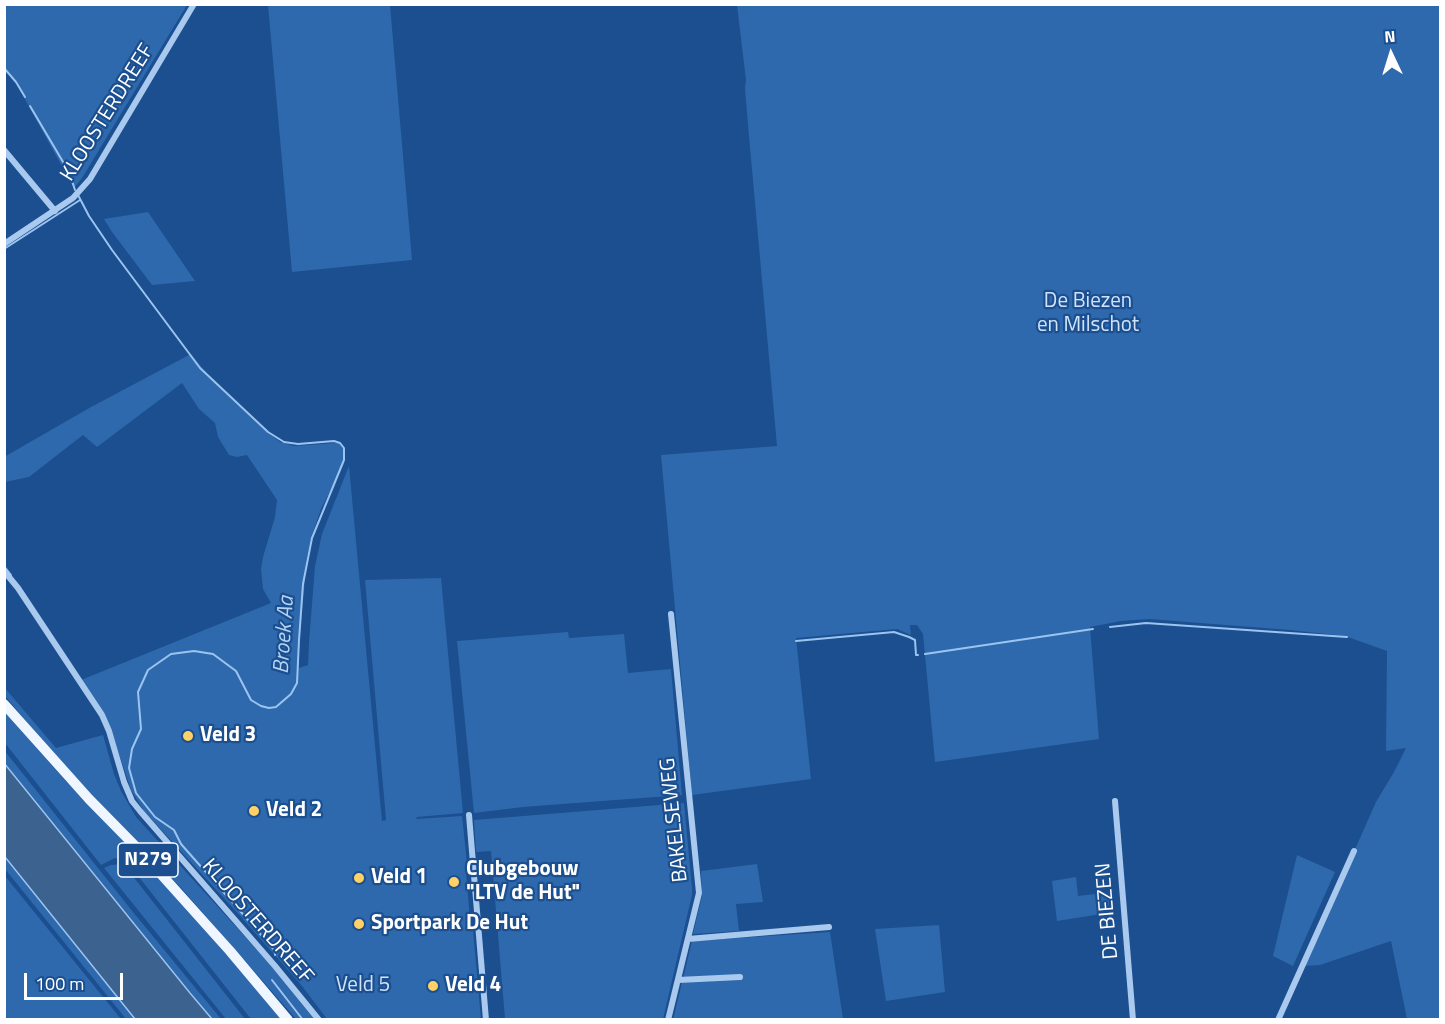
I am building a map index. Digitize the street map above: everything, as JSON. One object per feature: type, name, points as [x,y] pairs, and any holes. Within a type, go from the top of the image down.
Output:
[{"type":"main road","name":"N279","points":[[4,704],[66,774],[142,853],[288,1020]]},
{"type":"street","name":"KLOOSTERDREEF","points":[[4,244],[73,198],[90,179],[194,4]]},
{"type":"street","points":[[4,150],[54,211]]},
{"type":"street","name":"KLOOSTERDREEF","points":[[4,571],[102,716],[132,801],[319,1020]]},
{"type":"street","name":"BAKELSEWEG","points":[[668,1020],[699,894],[671,614]]},
{"type":"street","name":"DE BIEZEN","points":[[1115,801],[1133,1020]]},
{"type":"street","points":[[470,815],[486,1020]]},
{"type":"street","points":[[1278,1020],[1354,851]]},
{"type":"street","points":[[688,939],[829,927]]},
{"type":"street","points":[[678,981],[740,977]]},
{"type":"green space","points":[[4,5],[187,5],[74,188],[16,83],[5,69]]},
{"type":"green space","points":[[268,5],[390,5],[412,260],[292,272]]},
{"type":"green space","name":"De Biezen en Milschot","points":[[737,5],[1440,5],[1440,1019],[1407,1019],[1391,941],[1320,965],[1303,966],[1376,802],[1406,748],[1386,751],[1387,651],[1345,636],[1149,619],[1090,627],[1099,739],[935,762],[923,634],[917,625],[910,625],[911,635],[897,629],[796,638],[811,779],[692,795],[661,455],[777,446],[748,125],[746,80]]},
{"type":"green space","points":[[148,212],[195,281],[152,285],[104,219]]},
{"type":"green space","name":"Veld 5","points":[[191,354],[209,376],[280,442],[294,446],[339,443],[345,453],[338,475],[321,509],[307,557],[299,668],[308,665],[315,566],[322,534],[349,466],[382,821],[386,820],[365,580],[441,578],[463,813],[417,817],[416,819],[462,816],[481,1019],[327,1019],[302,986],[144,811],[131,790],[110,727],[81,680],[271,603],[263,589],[261,569],[275,517],[277,500],[247,455],[237,457],[229,455],[218,437],[215,423],[199,409],[182,383],[97,447],[83,435],[29,477],[5,482],[4,457],[91,407]]},
{"type":"green space","points":[[568,632],[569,638],[624,634],[628,673],[671,669],[682,795],[474,813],[457,641]]},
{"type":"green space","points":[[4,687],[56,748],[103,735],[114,774],[136,817],[269,963],[314,1019],[296,1019],[182,889],[69,772],[5,696]]},
{"type":"green space","points":[[4,711],[63,778],[175,895],[284,1019],[251,1019],[131,867],[123,860],[115,858],[101,865],[5,743]]},
{"type":"green space","points":[[4,750],[221,1019],[212,1019],[5,763]]},
{"type":"green space","points":[[684,803],[692,895],[663,1019],[505,1019],[491,851],[476,852],[474,820]]},
{"type":"green space","points":[[1297,855],[1335,872],[1293,966],[1273,956]]},
{"type":"green space","points":[[4,857],[135,1019],[126,1019],[5,869]]},
{"type":"green space","points":[[121,864],[245,1019],[226,1019],[104,868]]},
{"type":"green space","points":[[757,864],[763,902],[736,904],[739,931],[693,934],[702,896],[701,871]]},
{"type":"green space","points":[[5,876],[121,1019],[5,1019]]},
{"type":"green space","points":[[1076,877],[1078,896],[1112,892],[1114,912],[1057,921],[1052,881]]},
{"type":"green space","points":[[939,925],[945,992],[886,1001],[875,929]]},
{"type":"green space","points":[[830,932],[843,1019],[673,1020],[692,941]]},
{"type":"shaded area","points":[[4,763],[212,1019],[135,1019],[5,857]]},
{"type":"waterway","name":"Broek Aa","points":[[4,68],[25,97]]},
{"type":"waterway","name":"Broek Aa","points":[[30,106],[69,172],[75,190]]},
{"type":"waterway","name":"Broek Aa","points":[[78,195],[112,250],[200,368],[268,432],[284,442],[298,444],[334,441],[340,443],[344,448],[344,460],[312,538],[303,584],[297,683],[291,694],[276,707],[261,706],[251,700],[236,671],[213,654],[194,651],[171,654],[148,670],[138,692],[141,729],[132,749],[129,768],[136,793],[155,817],[174,830],[181,844],[270,945],[275,955]]},
{"type":"waterway","points":[[4,249],[80,200]]},
{"type":"waterway","points":[[4,566],[11,575]]},
{"type":"waterway","points":[[1110,627],[1146,623],[1347,637]]},
{"type":"waterway","points":[[925,654],[1093,629]]},
{"type":"waterway","points":[[796,641],[894,632],[915,640],[916,655],[918,655]]},
{"type":"waterway","points":[[272,980],[303,1020]]},
{"type":"place","name":"Veld 3","points":[[188,736]]},
{"type":"place","name":"Veld 2","points":[[254,811]]},
{"type":"place","name":"Veld 1","points":[[359,878]]},
{"type":"place","name":"Clubgebouw \"LTV de Hut\"","points":[[454,882]]},
{"type":"place","name":"Sportpark De Hut","points":[[359,924]]},
{"type":"place","name":"Veld 4","points":[[433,986]]}]
